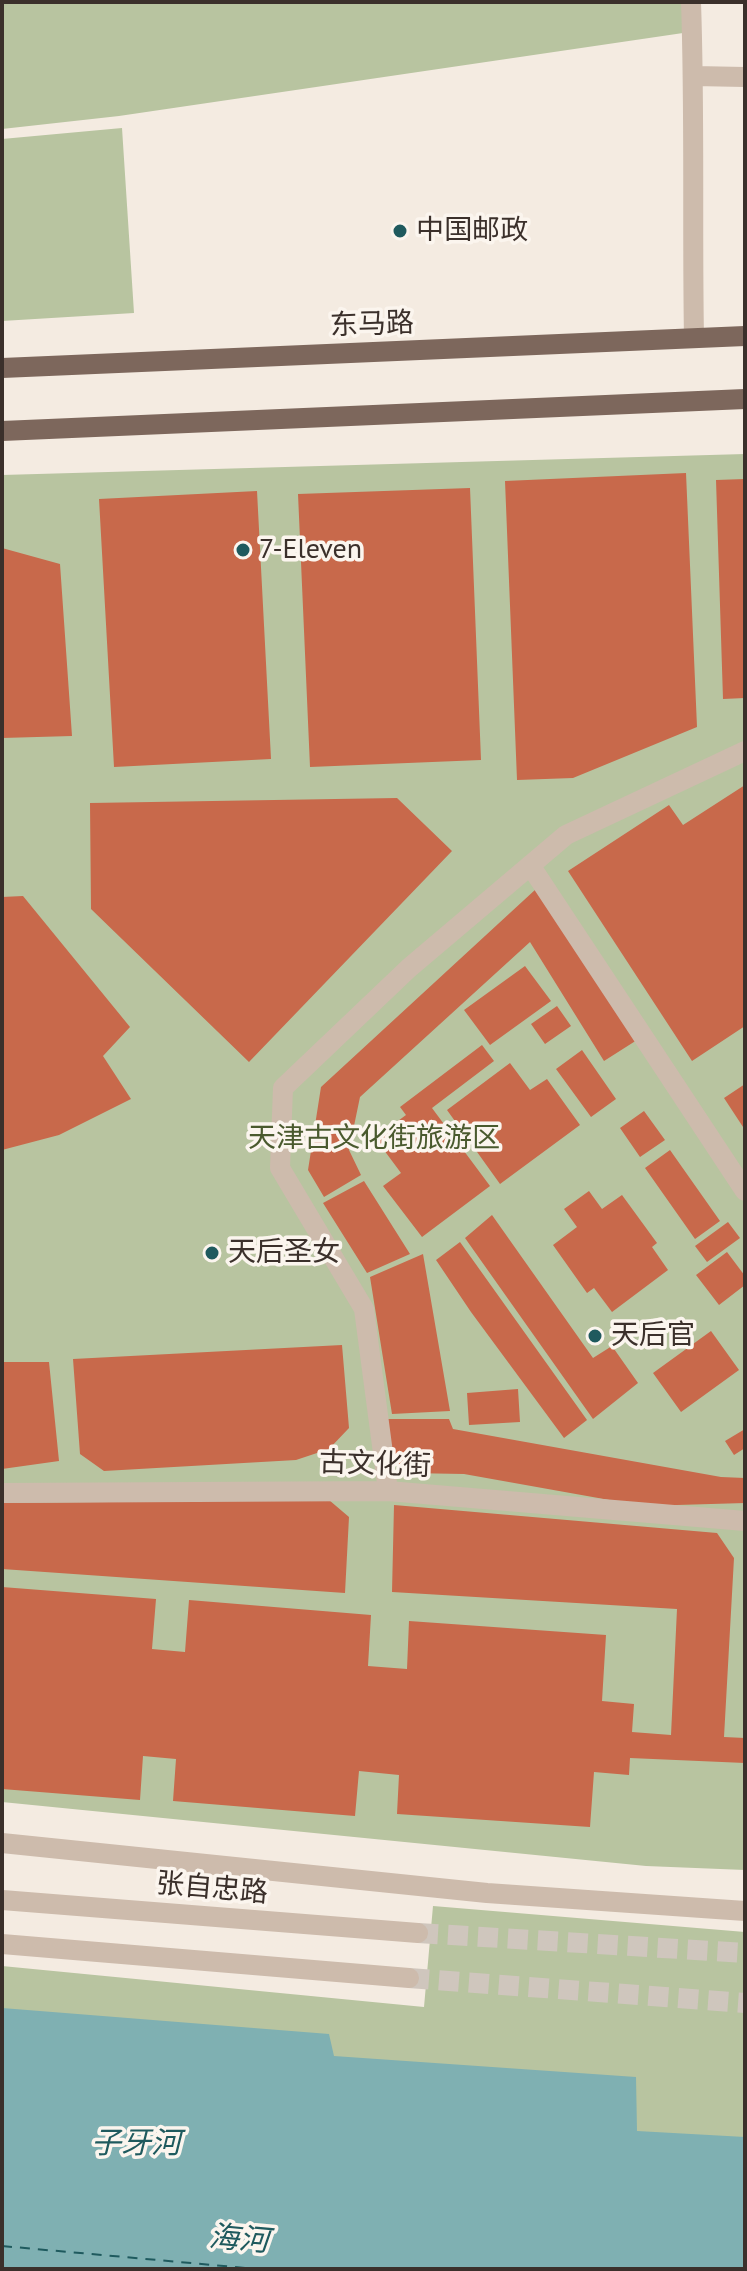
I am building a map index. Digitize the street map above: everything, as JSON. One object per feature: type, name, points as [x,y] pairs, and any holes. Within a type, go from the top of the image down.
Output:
[{"type":"main road","name":"东马路","points":[[2,368],[745,336]]},
{"type":"main road","points":[[2,431],[745,399]]},
{"type":"street","points":[[691,2],[694,338]]},
{"type":"street","points":[[694,76],[745,77]]},
{"type":"street","points":[[388,1491],[364,1309],[280,1168],[283,1088],[409,968],[566,835],[745,751]]},
{"type":"street","points":[[530,865],[745,1191]]},
{"type":"street","name":"古文化街","points":[[2,1493],[388,1491],[745,1521]]},
{"type":"street","points":[[2,1843],[487,1893],[745,1911]]},
{"type":"street","name":"张自忠路","points":[[2,1900],[418,1933]]},
{"type":"street","points":[[2,1944],[409,1978]]},
{"type":"green space","points":[[2,2],[682,2],[683,33],[119,116],[2,129]]},
{"type":"green space","points":[[122,128],[134,313],[2,321],[2,139]]},
{"type":"green space","name":"天津古文化街旅游区","points":[[745,454],[745,1870],[646,1866],[2,1802],[2,475]]},
{"type":"green space","name":"子牙河","points":[[433,1906],[745,1932],[745,2269],[2,2269],[2,1966],[424,2007]]},
{"type":"water","name":"子牙河","points":[[2,2008],[329,2034],[334,2056],[636,2077],[637,2131],[745,2137],[745,2269],[2,2269]]},
{"type":"building","points":[[686,473],[697,727],[573,778],[517,780],[505,481]]},
{"type":"building","points":[[745,479],[745,698],[723,699],[716,480]]},
{"type":"building","points":[[470,488],[481,760],[310,767],[298,494]]},
{"type":"building","points":[[257,491],[271,759],[114,767],[99,499]]},
{"type":"building","points":[[2,548],[60,564],[72,736],[2,738]]},
{"type":"building","points":[[745,785],[745,1026],[692,1061],[568,871],[669,805],[683,825]]},
{"type":"building","points":[[397,798],[452,851],[249,1062],[91,909],[90,803]]},
{"type":"building","points":[[536,889],[637,1040],[604,1061],[530,942],[360,1097],[349,1150],[361,1175],[324,1197],[308,1170],[321,1087]]},
{"type":"building","points":[[23,896],[130,1027],[103,1056],[131,1099],[59,1135],[2,1150],[2,897]]},
{"type":"building","points":[[525,966],[551,1001],[490,1045],[464,1010]]},
{"type":"building","points":[[557,1006],[571,1026],[545,1044],[531,1024]]},
{"type":"building","points":[[482,1045],[494,1061],[432,1108],[490,1186],[422,1237],[383,1186],[401,1173],[375,1138],[406,1115],[400,1107]]},
{"type":"building","points":[[582,1050],[616,1099],[591,1117],[556,1069]]},
{"type":"building","points":[[510,1063],[530,1090],[547,1079],[580,1125],[500,1184],[447,1110]]},
{"type":"building","points":[[745,1084],[745,1130],[724,1098]]},
{"type":"building","points":[[644,1111],[665,1140],[640,1157],[620,1128]]},
{"type":"building","points":[[670,1150],[720,1221],[695,1239],[645,1168]]},
{"type":"building","points":[[364,1181],[410,1254],[367,1273],[323,1203]]},
{"type":"building","points":[[589,1191],[602,1209],[622,1195],[657,1243],[652,1247],[668,1270],[612,1312],[594,1288],[587,1293],[553,1245],[577,1227],[564,1209]]},
{"type":"building","points":[[492,1215],[593,1358],[612,1346],[638,1383],[593,1419],[465,1238]]},
{"type":"building","points":[[728,1222],[740,1238],[707,1262],[695,1246]]},
{"type":"building","points":[[460,1242],[587,1420],[564,1438],[436,1260]]},
{"type":"building","points":[[727,1252],[745,1276],[745,1285],[719,1305],[696,1275]]},
{"type":"building","points":[[423,1254],[450,1411],[392,1414],[370,1277]]},
{"type":"building","points":[[711,1331],[739,1370],[681,1412],[653,1373]]},
{"type":"building","points":[[342,1345],[349,1428],[329,1449],[296,1460],[104,1471],[80,1454],[73,1359]]},
{"type":"building","points":[[2,1362],[49,1362],[59,1461],[2,1469]]},
{"type":"building","points":[[518,1389],[520,1422],[469,1425],[467,1393]]},
{"type":"building","points":[[388,1419],[449,1419],[453,1429],[721,1477],[745,1478],[745,1503],[643,1506],[464,1474],[408,1473],[389,1454]]},
{"type":"building","points":[[745,1429],[745,1448],[734,1455],[725,1441]]},
{"type":"building","points":[[329,1500],[349,1517],[345,1593],[2,1569],[2,1503]]},
{"type":"building","points":[[394,1505],[717,1533],[734,1558],[724,1737],[745,1738],[745,1763],[630,1758],[629,1775],[594,1772],[590,1827],[397,1814],[399,1775],[359,1771],[355,1816],[173,1801],[176,1759],[143,1756],[140,1800],[2,1789],[2,1587],[156,1599],[152,1649],[185,1652],[189,1600],[371,1615],[368,1666],[407,1669],[409,1621],[606,1635],[602,1701],[634,1704],[632,1732],[671,1735],[677,1609],[392,1592]]},
{"type":"ferry route","points":[[2,2246],[257,2269]]},
{"type":"tunnel","points":[[418,1933],[745,1953]]},
{"type":"tunnel","points":[[409,1978],[745,2003]]},
{"type":"place","name":"中国邮政","points":[[400,231]]},
{"type":"place","name":"7-Eleven","points":[[243,550]]},
{"type":"place","name":"天后圣女","points":[[212,1253]]},
{"type":"place","name":"天后官","points":[[595,1336]]},
{"type":"water label","name":"海河","points":[[239,2240]]}]
